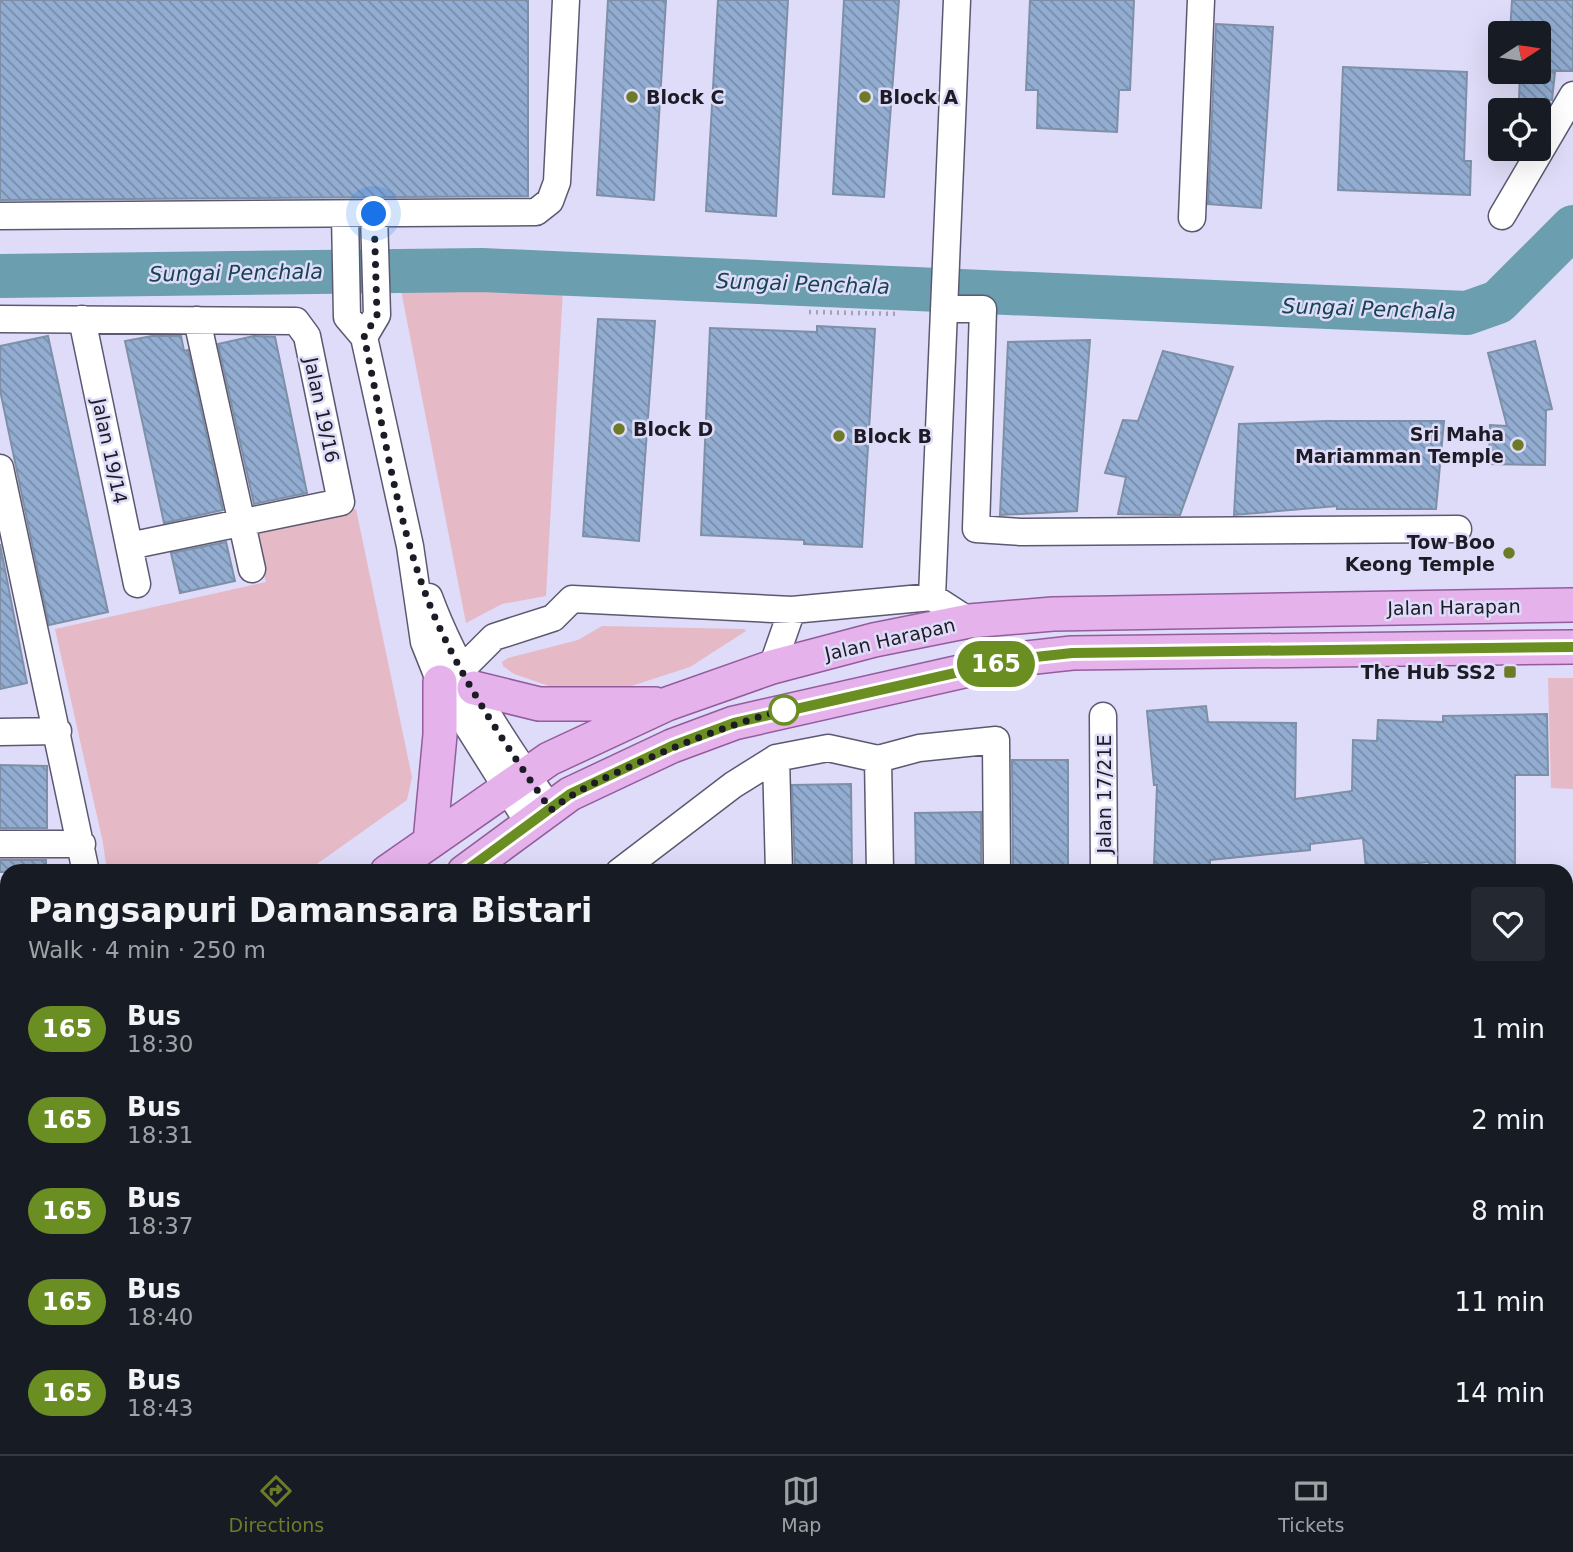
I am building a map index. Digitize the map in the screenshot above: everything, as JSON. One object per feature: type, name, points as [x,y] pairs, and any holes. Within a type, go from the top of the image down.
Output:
[{"type":"main road","name":"Jalan Harapan","points":[[398,864],[549,759],[667,704],[772,667],[874,640],[969,621],[1140,611],[1573,605]]},
{"type":"main road","points":[[475,864],[570,794],[659,752],[734,723],[1017,659],[1072,653],[1573,647]]},
{"type":"main road","points":[[430,842],[440,735],[459,680],[539,704],[667,704]]},
{"type":"street","points":[[0,216],[374,220],[536,212],[550,201],[557,182],[566,0]]},
{"type":"street","points":[[932,597],[957,0]]},
{"type":"street","points":[[1192,218],[1201,0]]},
{"type":"street","points":[[1502,216],[1573,95]]},
{"type":"street","points":[[345,220],[347,317],[371,326]]},
{"type":"street","points":[[374,220],[371,326],[411,546],[424,642],[459,680],[517,782],[541,817]]},
{"type":"street","points":[[944,309],[983,309],[976,529],[1458,529]]},
{"type":"street","points":[[0,319],[197,320],[252,569]]},
{"type":"street","name":"Jalan 19/14","points":[[82,319],[137,584]]},
{"type":"street","name":"Jalan 19/16","points":[[197,320],[296,321],[306,335],[341,502],[242,523]]},
{"type":"street","points":[[0,468],[85,864]]},
{"type":"street","points":[[129,546],[242,523]]},
{"type":"street","points":[[459,680],[495,637],[553,618],[572,599],[792,610],[932,597],[969,621]]},
{"type":"street","points":[[772,667],[792,610]]},
{"type":"street","name":"Jalan 17/21E","points":[[1103,716],[1104,864]]},
{"type":"street","points":[[0,732],[58,731]]},
{"type":"street","points":[[651,862],[733,785],[776,758],[828,748],[878,759],[919,748],[996,740],[997,864]]},
{"type":"street","points":[[776,758],[779,864]]},
{"type":"street","points":[[878,759],[880,864]]},
{"type":"street","points":[[0,844],[82,844]]},
{"type":"path","points":[[809,312],[900,314]]},
{"type":"shaded area","points":[[400,285],[563,288],[546,596],[502,604],[466,623]]},
{"type":"shaded area","points":[[356,509],[412,777],[407,800],[317,864],[106,864],[55,629],[266,582],[254,530]]},
{"type":"shaded area","points":[[602,626],[746,631],[690,667],[619,690],[555,688],[514,674],[503,666],[502,662],[508,658],[578,640]]},
{"type":"shaded area","points":[[1548,678],[1573,678],[1573,789],[1551,788]]},
{"type":"building","points":[[0,0],[528,0],[528,196],[0,200]]},
{"type":"building","name":"Block C","points":[[608,0],[666,0],[654,200],[597,195]]},
{"type":"building","points":[[718,0],[788,0],[776,216],[706,211]]},
{"type":"building","name":"Block A","points":[[844,0],[899,0],[884,197],[833,194]]},
{"type":"building","points":[[1030,0],[1134,0],[1130,90],[1119,90],[1117,132],[1037,128],[1038,90],[1026,90]]},
{"type":"building","points":[[1512,0],[1573,0],[1573,71],[1551,70],[1551,21],[1511,21]]},
{"type":"building","points":[[1216,24],[1273,27],[1261,208],[1208,204]]},
{"type":"building","points":[[1343,67],[1467,72],[1464,161],[1471,161],[1470,195],[1338,190]]},
{"type":"building","points":[[1551,72],[1555,72],[1552,100],[1519,98],[1520,84],[1551,84]]},
{"type":"building","name":"Block D","points":[[598,319],[655,321],[639,541],[583,536]]},
{"type":"building","points":[[817,326],[875,329],[862,547],[804,544],[804,540],[701,535],[710,328],[817,332]]},
{"type":"building","points":[[48,336],[108,612],[49,625],[0,390],[0,346]]},
{"type":"building","points":[[152,336],[181,336],[184,351],[188,350],[223,510],[164,523],[125,341]]},
{"type":"building","points":[[254,336],[275,337],[307,493],[254,504],[218,344]]},
{"type":"building","points":[[1090,340],[1077,511],[1000,515],[1008,342]]},
{"type":"building","points":[[1535,341],[1552,409],[1546,410],[1545,465],[1489,464],[1490,425],[1507,426],[1488,353]]},
{"type":"building","points":[[1163,351],[1233,367],[1180,515],[1118,514],[1126,477],[1105,473],[1123,420],[1138,421]]},
{"type":"building","points":[[1444,421],[1436,509],[1337,509],[1337,506],[1234,515],[1239,424]]},
{"type":"building","points":[[226,542],[235,581],[180,593],[171,553]]},
{"type":"building","points":[[0,544],[27,683],[0,689]]},
{"type":"building","points":[[1206,706],[1208,722],[1296,723],[1295,799],[1352,791],[1353,740],[1377,741],[1378,720],[1443,722],[1443,716],[1547,714],[1548,775],[1515,775],[1515,864],[1366,864],[1363,838],[1310,844],[1310,850],[1210,860],[1210,864],[1154,864],[1157,785],[1154,785],[1147,711]]},
{"type":"building","points":[[1012,760],[1068,760],[1068,864],[1013,864]]},
{"type":"building","points":[[0,765],[47,766],[47,828],[0,828]]},
{"type":"building","points":[[851,784],[852,864],[795,864],[792,785]]},
{"type":"building","points":[[981,812],[981,864],[916,864],[915,813]]},
{"type":"building","points":[[0,860],[46,860],[46,864],[0,864]]},
{"type":"waterway","name":"Sungai Penchala","points":[[0,276],[482,270],[1467,313],[1498,302],[1573,227]]},
{"type":"bus line","name":"165","points":[[475,864],[570,794],[672,746],[734,723],[791,708],[1017,659],[1072,653],[1573,647]]},
{"type":"place","name":"Block C","points":[[632,97]]},
{"type":"place","name":"Block A","points":[[865,97]]},
{"type":"place","name":"Block D","points":[[619,429]]},
{"type":"place","name":"Block B","points":[[839,436]]},
{"type":"place","name":"Sri Maha Mariamman Temple","points":[[1518,445]]},
{"type":"place","name":"Tow Boo Keong Temple","points":[[1509,553]]},
{"type":"place","name":"The Hub SS2","points":[[1510,672]]},
{"type":"route","points":[[374,214],[377,315],[364,337],[411,546],[443,636],[551,810],[570,794],[672,746],[734,723],[791,708],[784,710]]}]
